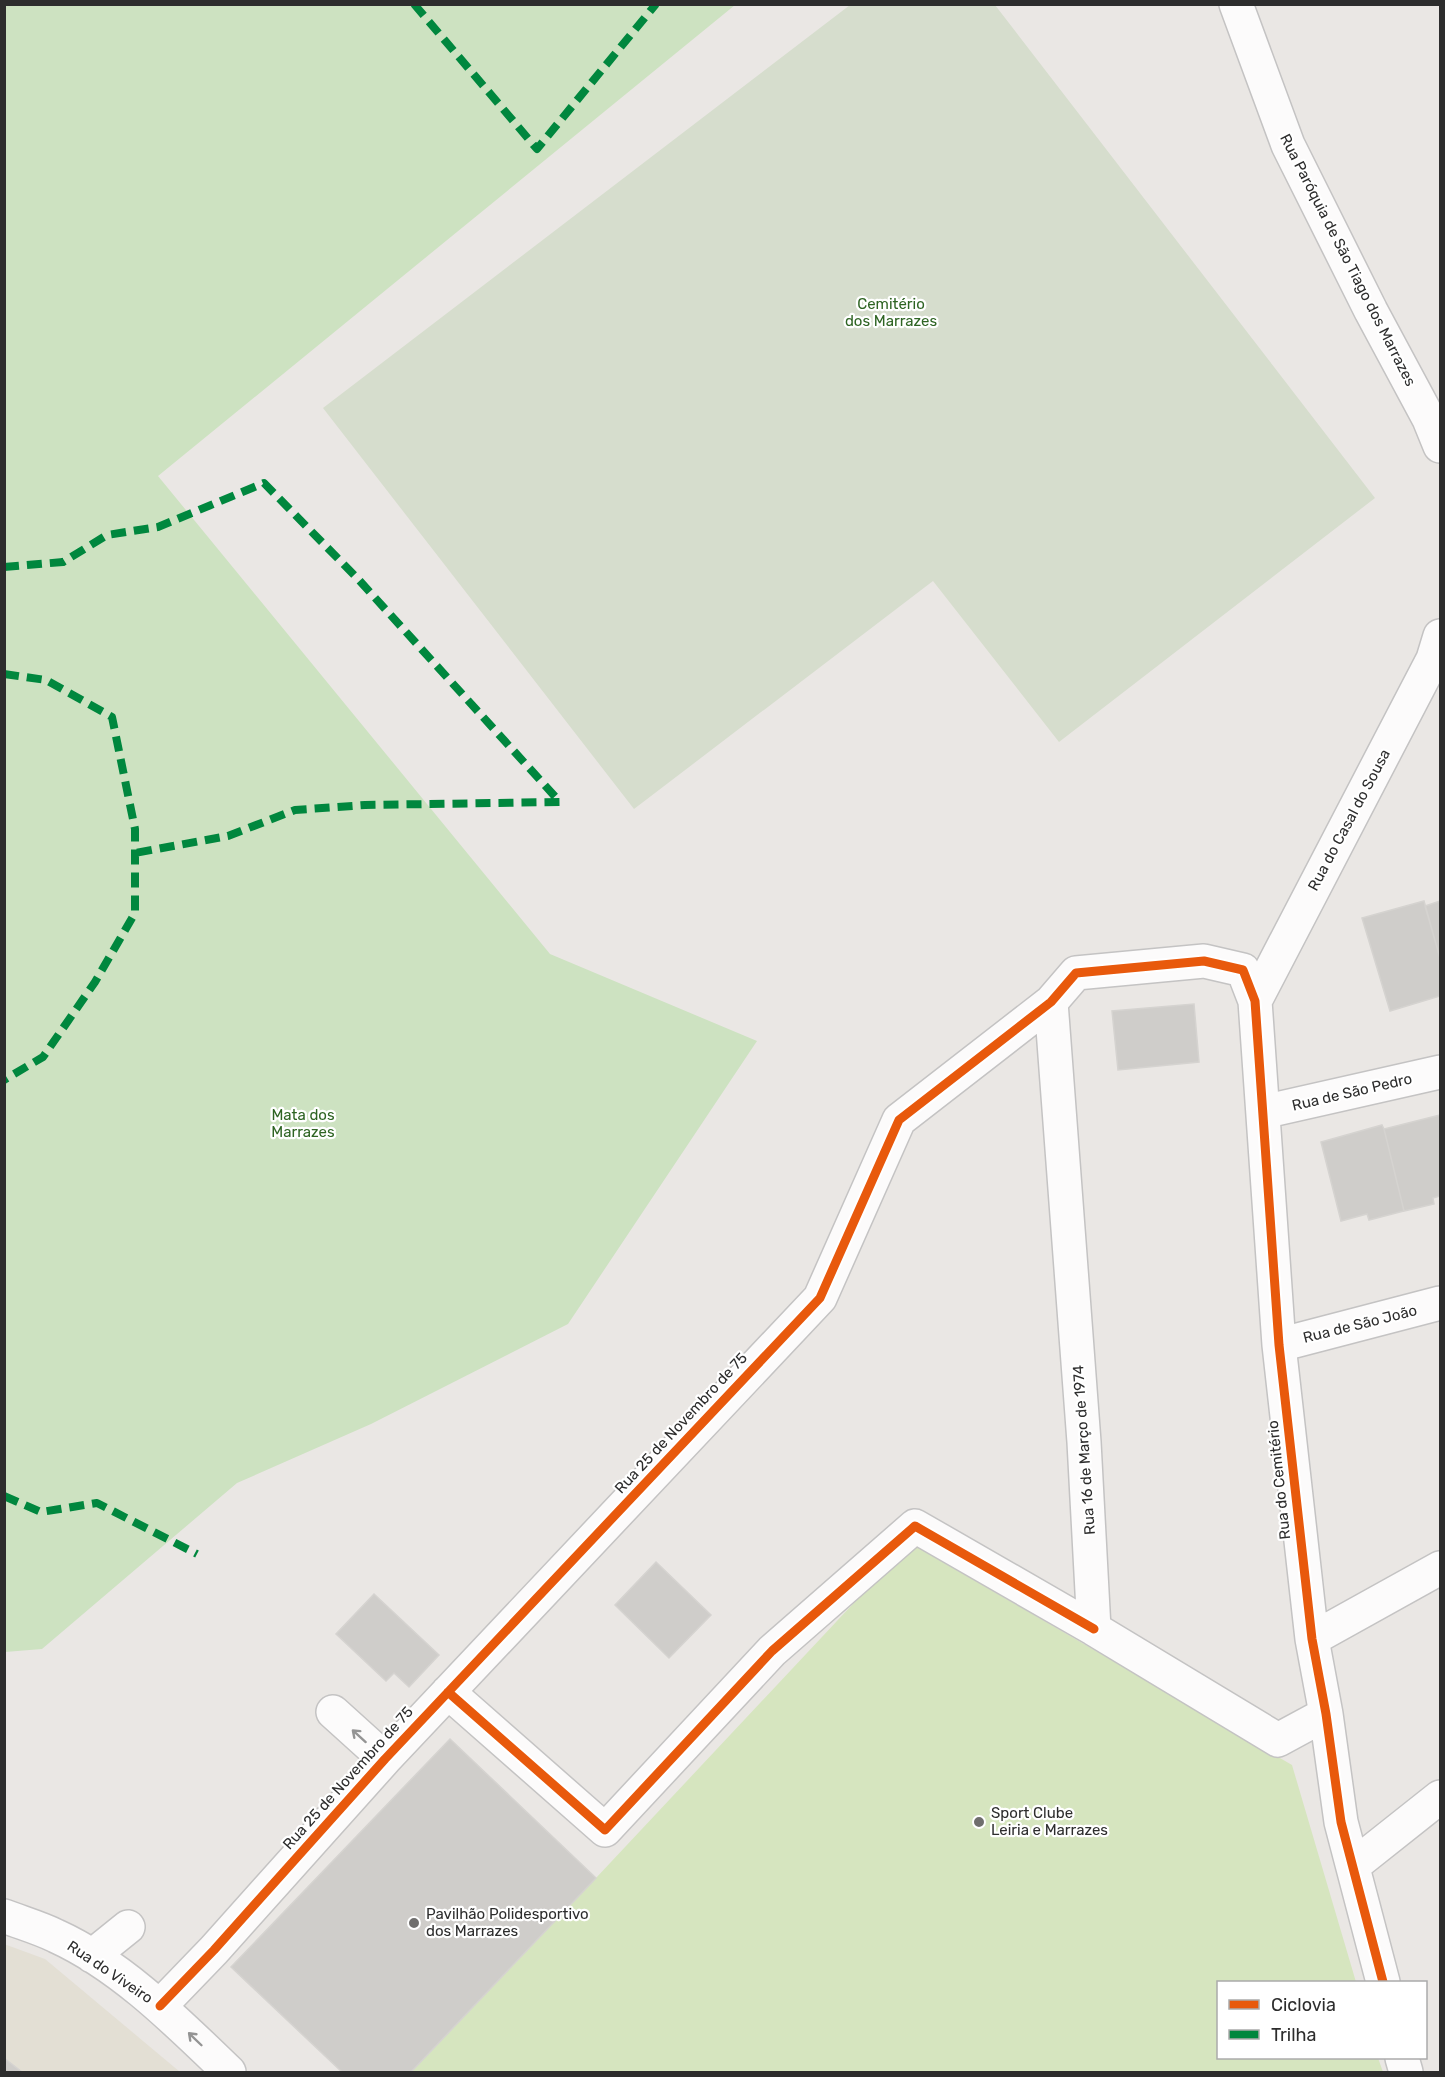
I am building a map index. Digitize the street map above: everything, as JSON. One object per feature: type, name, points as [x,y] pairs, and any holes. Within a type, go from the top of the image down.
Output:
[{"type":"street","name":"Rua Paróquia de São Tiago dos Marrazes","points":[[1236,4],[1288,144],[1371,311],[1430,419],[1440,446]]},
{"type":"street","name":"Rua do Casal do Sousa","points":[[1255,1001],[1433,659],[1440,636]]},
{"type":"street","name":"Rua 25 de Novembro de 75","points":[[160,2006],[214,1950],[447,1692],[820,1298],[899,1120],[1051,1002],[1076,973],[1204,961],[1243,970]]},
{"type":"street","name":"Rua do Cemitério","points":[[1243,970],[1255,1001],[1279,1345],[1312,1640],[1326,1713],[1341,1822],[1382,1981]]},
{"type":"street","name":"Rua 16 de Março de 1974","points":[[1051,1002],[1084,1442],[1094,1629]]},
{"type":"street","name":"Rua de São Pedro","points":[[1263,1112],[1440,1072]]},
{"type":"street","name":"Rua de São João","points":[[1279,1345],[1440,1303]]},
{"type":"street","points":[[447,1692],[605,1830],[772,1651],[915,1526],[1094,1629],[1278,1740],[1326,1713]]},
{"type":"street","points":[[1312,1640],[1440,1568]]},
{"type":"street","points":[[333,1712],[385,1759]]},
{"type":"street","points":[[1353,1866],[1440,1797]]},
{"type":"street","name":"Rua do Viveiro","points":[[4,1916],[56,1936],[92,1956],[160,2006],[229,2073]]},
{"type":"street","points":[[92,1956],[128,1927]]},
{"type":"shaded area","points":[[4,1944],[45,1959],[180,2072],[5,2072]]},
{"type":"green space","name":"Mata dos Marrazes","points":[[5,4],[735,5],[158,476],[550,954],[757,1041],[568,1324],[371,1424],[237,1483],[42,1649],[5,1652]]},
{"type":"green space","name":"Cemitério dos Marrazes","points":[[850,5],[995,5],[1375,498],[1059,742],[933,581],[634,809],[323,408]]},
{"type":"green space","name":"Sport Clube Leiria e Marrazes","points":[[910,1543],[1292,1765],[1356,1981],[1217,1981],[1217,2059],[1378,2059],[1383,2072],[411,2072]]},
{"type":"building","points":[[1424,901],[1440,958],[1440,996],[1390,1011],[1362,918]]},
{"type":"building","points":[[1440,901],[1440,958],[1425,906]]},
{"type":"building","points":[[1194,1004],[1199,1062],[1118,1070],[1112,1011]]},
{"type":"building","points":[[1440,1115],[1440,1196],[1433,1198],[1434,1204],[1404,1211],[1384,1129]]},
{"type":"building","points":[[1382,1125],[1404,1211],[1369,1220],[1367,1214],[1341,1221],[1321,1142]]},
{"type":"building","points":[[656,1562],[711,1615],[669,1658],[615,1605]]},
{"type":"building","points":[[374,1594],[439,1655],[409,1687],[394,1673],[386,1681],[336,1634]]},
{"type":"building","name":"Pavilhão Polidesportivo dos Marrazes","points":[[450,1739],[596,1878],[411,2072],[342,2072],[231,1967]]},
{"type":"building","points":[[4,2058],[22,2072],[4,2072]]},
{"type":"marked path","points":[[414,4],[537,149],[656,4]]},
{"type":"marked path","points":[[4,567],[63,562],[107,535],[158,527],[264,483],[358,579],[560,802],[365,805],[295,810],[228,836],[135,853]]},
{"type":"marked path","points":[[4,674],[46,680],[112,717],[135,829],[135,913],[95,982],[43,1057],[4,1080]]},
{"type":"marked path","points":[[4,1496],[41,1512],[97,1503],[197,1554]]},
{"type":"cycle path","points":[[160,2006],[214,1950],[385,1759],[820,1298],[899,1120],[1051,1002],[1076,973],[1204,961],[1243,970],[1255,1001],[1279,1345],[1312,1639],[1326,1714],[1341,1822],[1383,1981]]},
{"type":"cycle path","points":[[448,1692],[605,1830],[772,1651],[915,1526],[1094,1629]]},
{"type":"place","name":"Sport Clube Leiria e Marrazes","points":[[979,1822]]},
{"type":"place","name":"Pavilhão Polidesportivo dos Marrazes","points":[[414,1923]]}]
